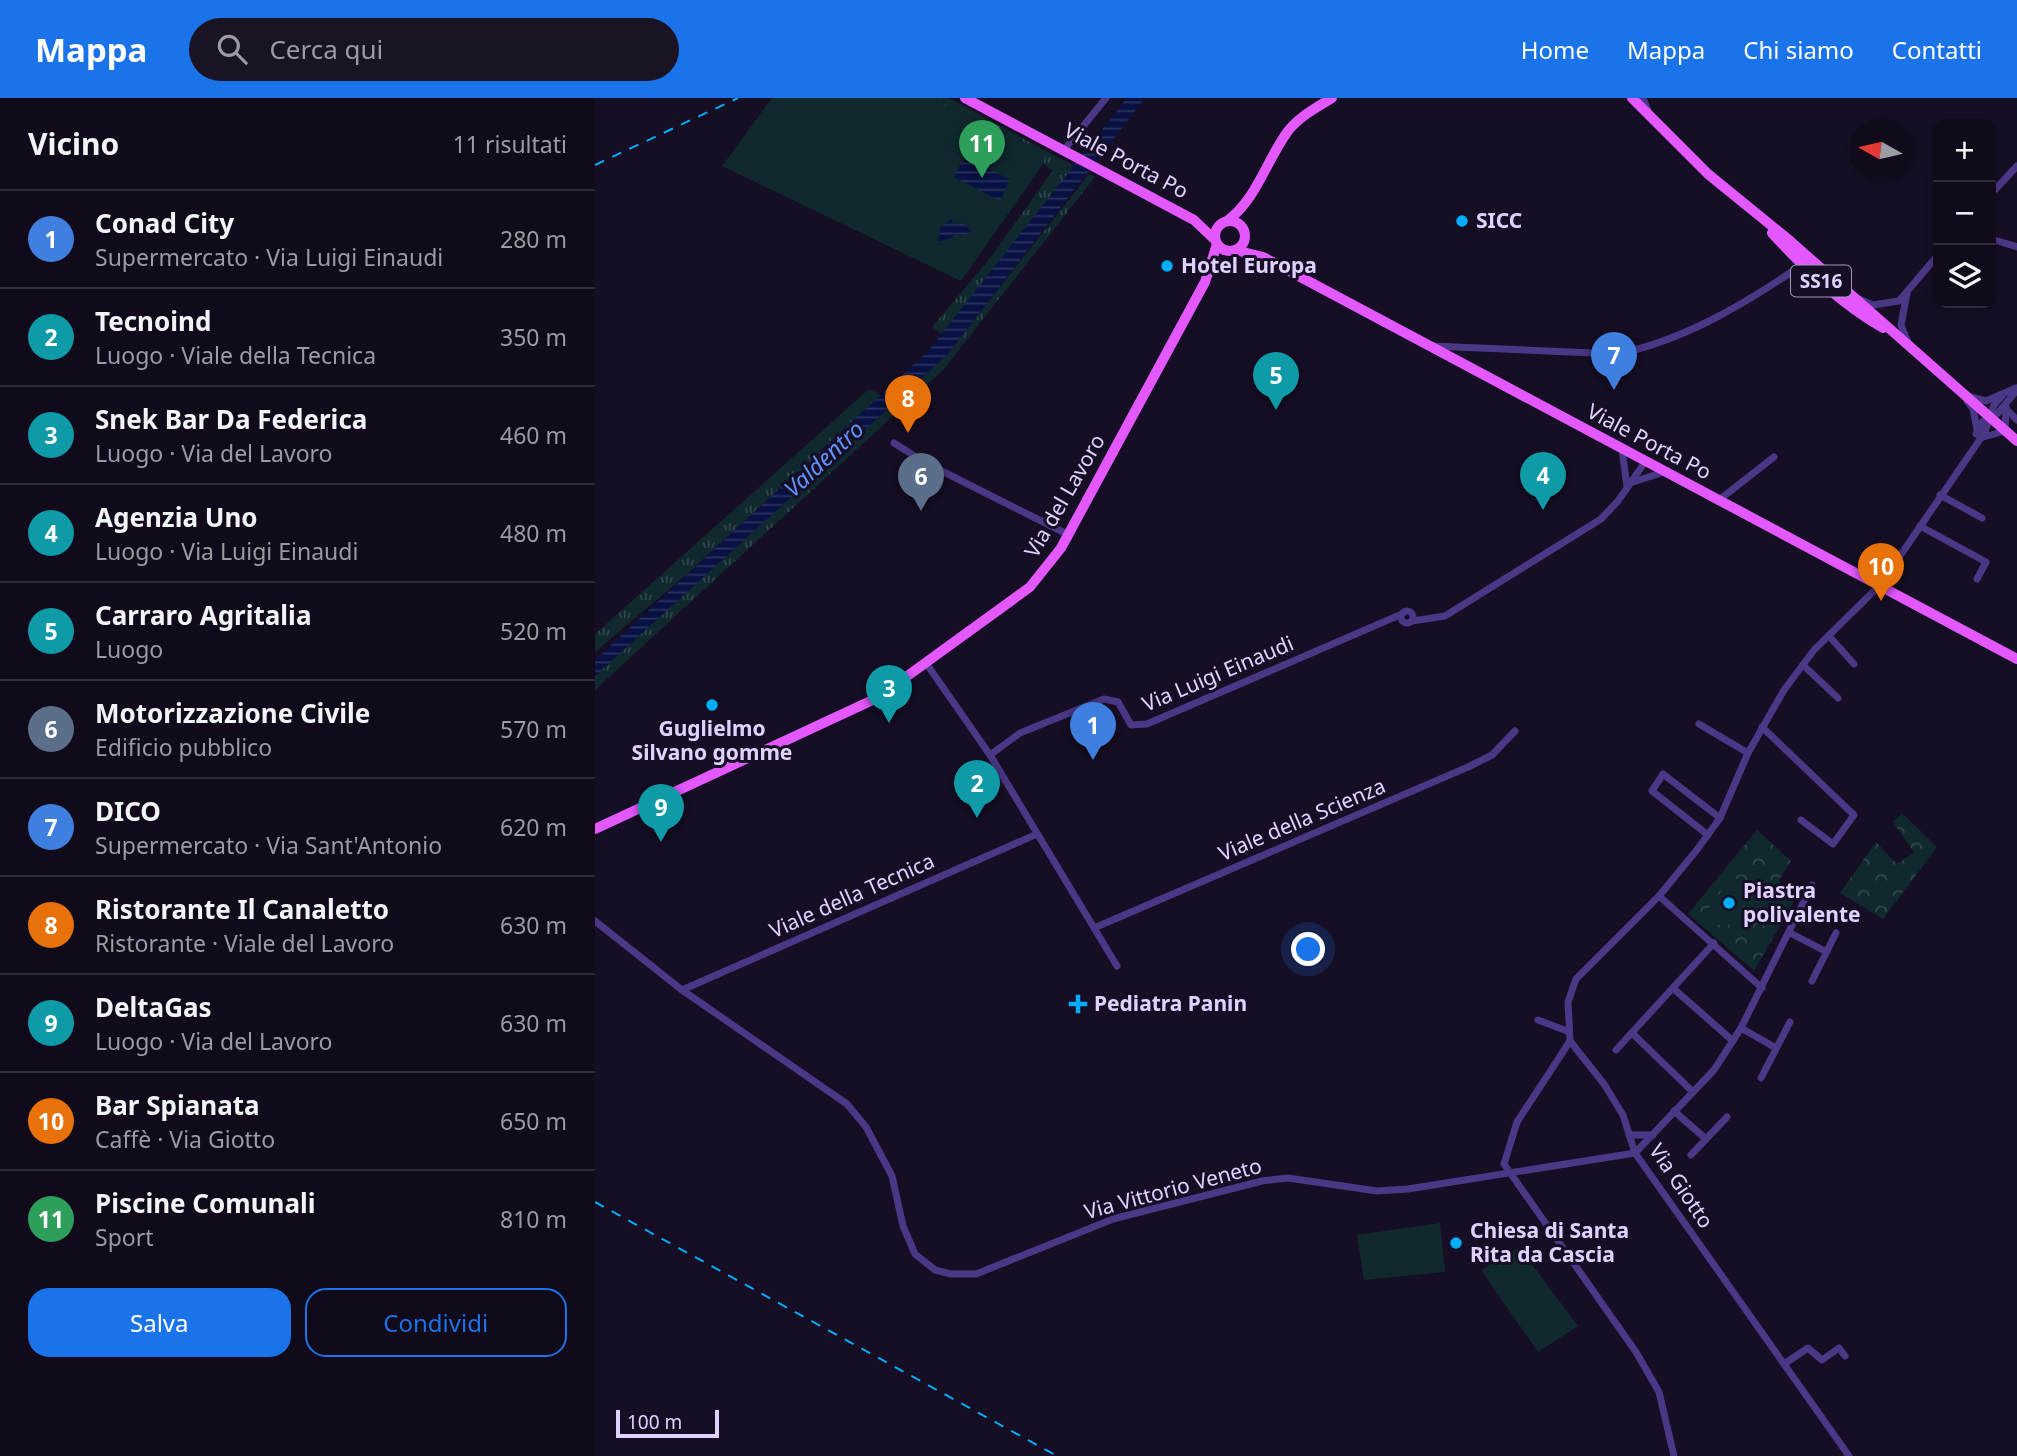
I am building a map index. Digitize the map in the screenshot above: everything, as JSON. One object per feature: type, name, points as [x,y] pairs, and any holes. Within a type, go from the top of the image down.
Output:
[{"type":"main road","name":"Viale Porta Po","points":[[965,98],[1194,220],[1223,250],[1263,257],[2017,659]]},
{"type":"main road","points":[[1207,276],[1242,246],[1251,198],[1287,132],[1301,118],[1332,98]]},
{"type":"main road","name":"SS16","points":[[1632,98],[1758,218],[1798,261],[1848,304],[1893,334]]},
{"type":"main road","points":[[1207,276],[1216,232],[1251,198]]},
{"type":"main road","name":"SS16","points":[[1758,218],[1789,240],[1915,354],[2017,441]]},
{"type":"main road","name":"Viale Porta Po","points":[[1194,220],[1239,224],[1263,257]]},
{"type":"main road","name":"Via del Lavoro","points":[[595,829],[877,698],[1030,587],[1054,561],[1069,535],[1207,276]]},
{"type":"street","points":[[1064,150],[1106,98]]},
{"type":"street","points":[[1643,98],[1650,117]]},
{"type":"street","points":[[1996,189],[2017,166]]},
{"type":"street","points":[[1996,241],[2017,247]]},
{"type":"street","points":[[1855,298],[1881,305],[1899,301],[1933,261]]},
{"type":"street","points":[[1430,346],[1617,354],[1641,349],[1683,335],[1796,269]]},
{"type":"street","points":[[1908,293],[1901,325],[1915,354]]},
{"type":"street","points":[[1963,395],[1986,401],[2005,398],[2017,389]]},
{"type":"street","points":[[1963,395],[1973,409],[1977,439],[2005,431],[2005,398]]},
{"type":"street","points":[[1989,416],[1998,413],[2005,398]]},
{"type":"street","points":[[2005,408],[2017,419]]},
{"type":"street","name":"Via Giotto","points":[[1849,1456],[1635,1153],[1623,1115],[1604,1084],[1570,1041],[1567,1031],[1568,1002],[1576,979],[1659,896],[1708,835],[1720,818],[1762,727],[1803,664],[1880,585],[1987,426],[1989,416]]},
{"type":"street","points":[[894,443],[924,462],[1069,535]]},
{"type":"street","points":[[1622,450],[1627,486]]},
{"type":"street","points":[[1719,500],[1774,457]]},
{"type":"street","points":[[1627,486],[1641,460]]},
{"type":"street","points":[[1627,486],[1644,477],[1664,472]]},
{"type":"street","name":"Via Luigi Einaudi","points":[[990,755],[1020,733],[1104,699],[1118,702],[1131,725],[1147,724],[1400,617],[1405,623],[1412,617],[1423,620],[1452,612],[1601,519],[1627,486]]},
{"type":"street","points":[[1940,495],[1982,518]]},
{"type":"street","points":[[1920,526],[1986,562],[1977,579]]},
{"type":"street","points":[[1829,636],[1854,664]]},
{"type":"street","points":[[926,663],[990,755],[1117,966]]},
{"type":"street","points":[[1803,664],[1838,698]]},
{"type":"street","points":[[1699,724],[1748,753]]},
{"type":"street","points":[[1762,727],[1854,814],[1833,844],[1801,820]]},
{"type":"street","name":"Viale della Scienza","points":[[1094,928],[1468,767],[1492,755],[1515,731]]},
{"type":"street","points":[[1708,835],[1652,791],[1663,775],[1720,818]]},
{"type":"street","name":"Viale della Tecnica","points":[[682,990],[1037,834]]},
{"type":"street","points":[[1635,1153],[1714,1070],[1741,1028],[1812,885]]},
{"type":"street","points":[[1659,896],[1762,988]]},
{"type":"street","name":"Via Vittorio Veneto","points":[[595,921],[682,990],[847,1104],[866,1127],[892,1176],[903,1226],[915,1254],[935,1270],[951,1275],[976,1274],[1113,1219],[1262,1181],[1307,1180],[1377,1191],[1635,1153]]},
{"type":"street","points":[[1790,933],[1827,952]]},
{"type":"street","points":[[1812,981],[1836,933]]},
{"type":"street","points":[[1616,1050],[1714,943]]},
{"type":"street","points":[[1674,989],[1733,1041]]},
{"type":"street","points":[[1538,1020],[1567,1031]]},
{"type":"street","points":[[1761,1078],[1790,1022]]},
{"type":"street","points":[[1741,1028],[1776,1048]]},
{"type":"street","points":[[1632,1033],[1693,1092]]},
{"type":"street","points":[[1570,1041],[1564,1046],[1517,1122],[1507,1147],[1504,1164],[1581,1270],[1636,1352],[1659,1392],[1674,1456]]},
{"type":"street","points":[[1674,1111],[1706,1139]]},
{"type":"street","points":[[1691,1155],[1727,1117]]},
{"type":"street","points":[[1629,1135],[1652,1137]]},
{"type":"street","points":[[1784,1364],[1808,1348],[1820,1360],[1839,1348],[1845,1356]]},
{"type":"green space","points":[[772,98],[927,98],[1046,152],[1043,164],[961,281],[722,166]]},
{"type":"green space","points":[[927,98],[949,98],[1074,166],[942,334],[932,327],[991,257],[1053,170],[1043,164],[1046,152]]},
{"type":"green space","points":[[1089,174],[1095,177],[943,370],[595,690],[595,676],[606,664],[946,356]]},
{"type":"green space","points":[[869,389],[881,395],[687,574],[595,652],[595,634]]},
{"type":"green space","points":[[1902,813],[1937,847],[1883,919],[1840,893],[1876,842],[1897,864],[1914,852],[1893,822]]},
{"type":"green space","points":[[1757,830],[1791,861],[1779,880],[1794,901],[1754,971],[1688,914]]},
{"type":"green space","name":"Piastra polivalente","points":[[1733,876],[1754,893],[1725,929],[1704,914]]},
{"type":"green space","points":[[1440,1223],[1445,1272],[1364,1280],[1357,1235]]},
{"type":"green space","points":[[1519,1247],[1578,1326],[1538,1352],[1481,1270]]},
{"type":"water","name":"Valdentro","points":[[1127,98],[1145,98],[946,356],[595,676],[595,660],[928,351]]},
{"type":"water","points":[[965,156],[1010,180],[1000,201],[954,177]]},
{"type":"water","points":[[951,219],[953,224],[964,223],[972,232],[960,236],[955,233],[952,238],[938,242],[940,228]]},
{"type":"railway","points":[[595,165],[738,98]]},
{"type":"railway","points":[[595,1202],[1057,1456]]},
{"type":"place","name":"Piscine Comunali","points":[[982,178]]},
{"type":"place","name":"SICC","points":[[1462,221]]},
{"type":"place","name":"Hotel Europa","points":[[1167,266]]},
{"type":"place","name":"DICO","points":[[1614,390]]},
{"type":"place","name":"Carraro Agritalia","points":[[1276,410]]},
{"type":"place","name":"Ristorante Il Canaletto","points":[[908,433]]},
{"type":"place","name":"Agenzia Uno","points":[[1543,510]]},
{"type":"place","name":"Motorizzazione Civile","points":[[921,511]]},
{"type":"place","name":"Bar Spianata","points":[[1881,601]]},
{"type":"place","name":"Guglielmo Silvano gomme","points":[[712,705]]},
{"type":"place","name":"Snek Bar Da Federica","points":[[889,723]]},
{"type":"place","name":"Conad City","points":[[1093,760]]},
{"type":"place","name":"Tecnoind","points":[[977,818]]},
{"type":"place","name":"DeltaGas","points":[[661,842]]},
{"type":"place","name":"Piastra polivalente","points":[[1729,903]]},
{"type":"place","name":"Pediatra Panin","points":[[1078,1004]]},
{"type":"place","name":"Chiesa di Santa Rita da Cascia","points":[[1456,1243]]}]
